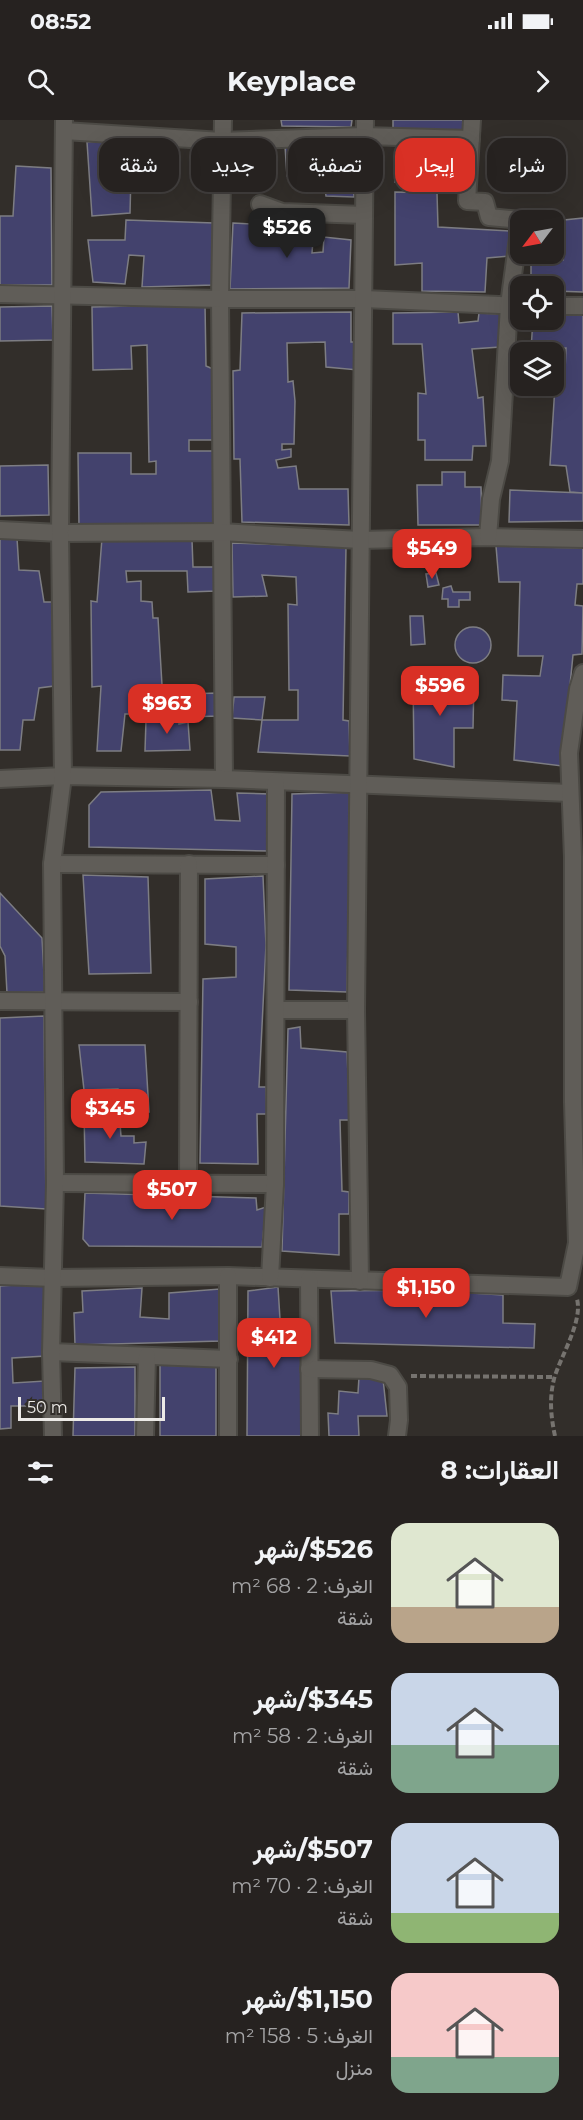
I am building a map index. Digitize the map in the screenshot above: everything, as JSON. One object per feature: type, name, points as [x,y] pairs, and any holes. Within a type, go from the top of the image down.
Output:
[{"type":"street","points":[[222,138],[223,120]]},
{"type":"street","points":[[471,138],[472,120]]},
{"type":"street","points":[[53,1436],[51,1352],[55,1183],[52,864],[63,776],[60,533],[64,125],[192,138]]},
{"type":"street","points":[[360,1281],[356,1010],[364,128]]},
{"type":"street","points":[[255,138],[364,128],[461,138]]},
{"type":"street","points":[[221,192],[221,532],[224,779]]},
{"type":"street","points":[[468,192],[467,201],[485,202],[489,217],[510,220]]},
{"type":"street","points":[[260,204],[282,212],[364,215]]},
{"type":"street","points":[[0,294],[220,299],[364,299],[510,305]]},
{"type":"street","points":[[564,306],[583,306]]},
{"type":"street","points":[[488,537],[491,500],[500,461],[513,330]]},
{"type":"street","points":[[0,530],[60,533],[221,532],[360,540],[488,537],[583,539]]},
{"type":"street","points":[[0,1276],[53,1278],[228,1276],[568,1287],[578,1243],[573,1102],[573,857],[569,753],[578,689],[583,673]]},
{"type":"street","points":[[0,779],[63,776],[224,779],[570,793]]},
{"type":"street","points":[[270,1278],[275,1184],[276,782]]},
{"type":"street","points":[[52,864],[276,865]]},
{"type":"street","points":[[188,1184],[189,864]]},
{"type":"street","points":[[0,1001],[189,1002]]},
{"type":"street","points":[[276,1010],[356,1010]]},
{"type":"street","points":[[55,1183],[275,1184]]},
{"type":"street","points":[[228,1276],[228,1436]]},
{"type":"street","points":[[309,1279],[310,1436]]},
{"type":"street","points":[[51,1352],[229,1359]]},
{"type":"street","points":[[145,1436],[147,1356]]},
{"type":"street","points":[[309,1369],[371,1370],[390,1375],[398,1387],[397,1436]]},
{"type":"path","points":[[555,1436],[550,1403],[554,1377],[580,1319],[579,1304],[568,1287]]},
{"type":"path","points":[[390,1375],[554,1377]]},
{"type":"building","points":[[281,120],[352,120],[351,127],[282,126]]},
{"type":"building","points":[[393,120],[467,120],[466,131],[393,129]]},
{"type":"building","points":[[99,141],[99,192],[131,192],[130,213],[92,216],[87,142]]},
{"type":"building","points":[[285,146],[288,146],[287,176]]},
{"type":"building","points":[[16,166],[51,168],[52,285],[0,285],[0,216],[13,216]]},
{"type":"building","points":[[325,192],[354,192],[354,197],[326,196]]},
{"type":"building","points":[[395,192],[437,193],[438,227],[510,231],[510,256],[487,258],[485,292],[422,291],[422,263],[395,265]]},
{"type":"building","points":[[583,218],[583,292],[564,291],[564,276],[531,276],[531,264],[564,264],[564,220]]},
{"type":"building","points":[[126,220],[214,223],[214,285],[142,287],[144,256],[129,255],[125,284],[93,282],[88,240],[125,240]]},
{"type":"building","points":[[233,223],[314,227],[312,253],[323,252],[324,237],[351,240],[349,288],[230,289]]},
{"type":"building","points":[[205,304],[206,366],[213,369],[213,440],[189,440],[189,451],[216,451],[216,527],[79,527],[78,453],[131,453],[131,474],[156,474],[156,461],[149,462],[147,345],[131,346],[132,369],[93,370],[92,307]]},
{"type":"building","points":[[52,306],[53,340],[0,341],[0,307]]},
{"type":"building","points":[[351,312],[351,342],[357,342],[358,370],[326,367],[325,342],[287,343],[288,382],[293,381],[295,401],[294,444],[282,444],[282,450],[291,449],[291,457],[276,460],[278,468],[296,466],[299,489],[348,489],[349,525],[242,522],[240,459],[234,459],[233,371],[240,370],[242,313]]},
{"type":"building","points":[[458,312],[459,323],[478,321],[479,313],[502,314],[500,347],[472,349],[478,398],[483,397],[486,446],[473,446],[472,460],[425,460],[425,440],[418,440],[418,393],[426,394],[422,344],[393,344],[393,313]]},
{"type":"building","points":[[583,314],[583,493],[570,492],[566,466],[550,465],[554,396],[564,396],[566,348],[564,348],[564,342],[531,342],[532,330],[564,330],[564,315]]},
{"type":"building","points":[[48,465],[49,515],[0,516],[0,466]]},
{"type":"building","points":[[442,472],[465,472],[465,487],[481,487],[482,525],[418,525],[417,485],[442,485]]},
{"type":"building","points":[[510,490],[583,493],[583,521],[509,522]]},
{"type":"building","points":[[0,538],[17,538],[19,570],[39,571],[44,602],[52,602],[54,686],[39,688],[34,720],[23,720],[20,750],[0,750]]},
{"type":"building","points":[[102,538],[192,540],[193,567],[216,567],[216,591],[188,592],[187,571],[126,571],[127,582],[141,581],[141,601],[152,602],[153,618],[158,618],[162,685],[151,686],[152,714],[125,714],[121,751],[97,751],[101,686],[92,687],[91,601],[97,602]]},
{"type":"building","points":[[232,543],[346,547],[343,720],[349,721],[350,756],[258,752],[262,720],[298,720],[298,690],[289,690],[288,604],[297,605],[296,577],[262,575],[267,596],[233,597]]},
{"type":"building","points":[[496,546],[583,548],[583,584],[577,584],[575,605],[583,606],[582,654],[573,655],[562,766],[514,760],[517,701],[502,700],[503,675],[540,676],[543,656],[518,656],[520,582],[499,582]]},
{"type":"building","points":[[436,573],[439,585],[428,587],[426,574]]},
{"type":"building","points":[[451,586],[453,592],[470,592],[470,600],[459,600],[459,607],[448,607],[448,599],[442,599],[443,588]]},
{"type":"building","points":[[410,616],[423,616],[425,644],[411,645]]},
{"type":"building","points":[[473,627],[486,632],[491,645],[486,658],[473,663],[460,658],[455,645],[460,632]]},
{"type":"building","points":[[413,677],[474,680],[473,728],[454,728],[454,767],[414,759]]},
{"type":"building","points":[[217,693],[218,716],[187,717],[187,694]]},
{"type":"building","points":[[234,697],[265,697],[262,720],[232,718]]},
{"type":"building","points":[[169,713],[179,714],[179,724],[188,722],[190,750],[145,751],[146,720],[169,722]]},
{"type":"building","points":[[211,790],[215,820],[240,821],[237,793],[270,794],[269,851],[89,847],[89,805],[101,792]]},
{"type":"building","points":[[351,792],[347,992],[289,990],[292,794]]},
{"type":"building","points":[[83,875],[148,877],[151,973],[89,974]]},
{"type":"building","points":[[263,876],[266,945],[259,1087],[266,1087],[267,1114],[257,1114],[258,1164],[200,1163],[203,979],[236,977],[236,947],[205,944],[205,879]]},
{"type":"building","points":[[0,893],[42,938],[45,992],[7,993],[5,956],[0,946]]},
{"type":"building","points":[[44,1016],[46,1209],[0,1206],[0,1018]]},
{"type":"building","points":[[300,1027],[301,1048],[347,1052],[350,1120],[340,1120],[342,1191],[349,1192],[349,1214],[339,1214],[339,1255],[282,1251],[288,1029]]},
{"type":"building","points":[[79,1045],[145,1045],[149,1112],[119,1111],[118,1089],[84,1090]]},
{"type":"building","points":[[84,1111],[119,1111],[121,1136],[134,1136],[134,1143],[146,1142],[144,1164],[85,1162]]},
{"type":"building","points":[[85,1193],[256,1198],[257,1210],[266,1207],[262,1247],[89,1246],[83,1239]]},
{"type":"building","points":[[45,1283],[46,1356],[12,1358],[13,1383],[45,1381],[42,1406],[11,1406],[11,1428],[0,1429],[0,1286]]},
{"type":"building","points":[[278,1287],[280,1319],[302,1321],[304,1436],[247,1436],[248,1291]]},
{"type":"building","points":[[142,1288],[140,1317],[169,1319],[169,1293],[220,1289],[221,1341],[75,1345],[74,1313],[83,1312],[82,1291]]},
{"type":"building","points":[[424,1290],[503,1295],[503,1323],[535,1324],[534,1348],[335,1343],[331,1291]]},
{"type":"building","points":[[160,1365],[216,1367],[216,1436],[160,1436]]},
{"type":"building","points":[[135,1367],[135,1436],[73,1436],[75,1368]]},
{"type":"building","points":[[359,1377],[383,1379],[387,1416],[358,1416],[359,1436],[329,1436],[328,1413],[338,1414],[339,1391],[358,1393]]}]
